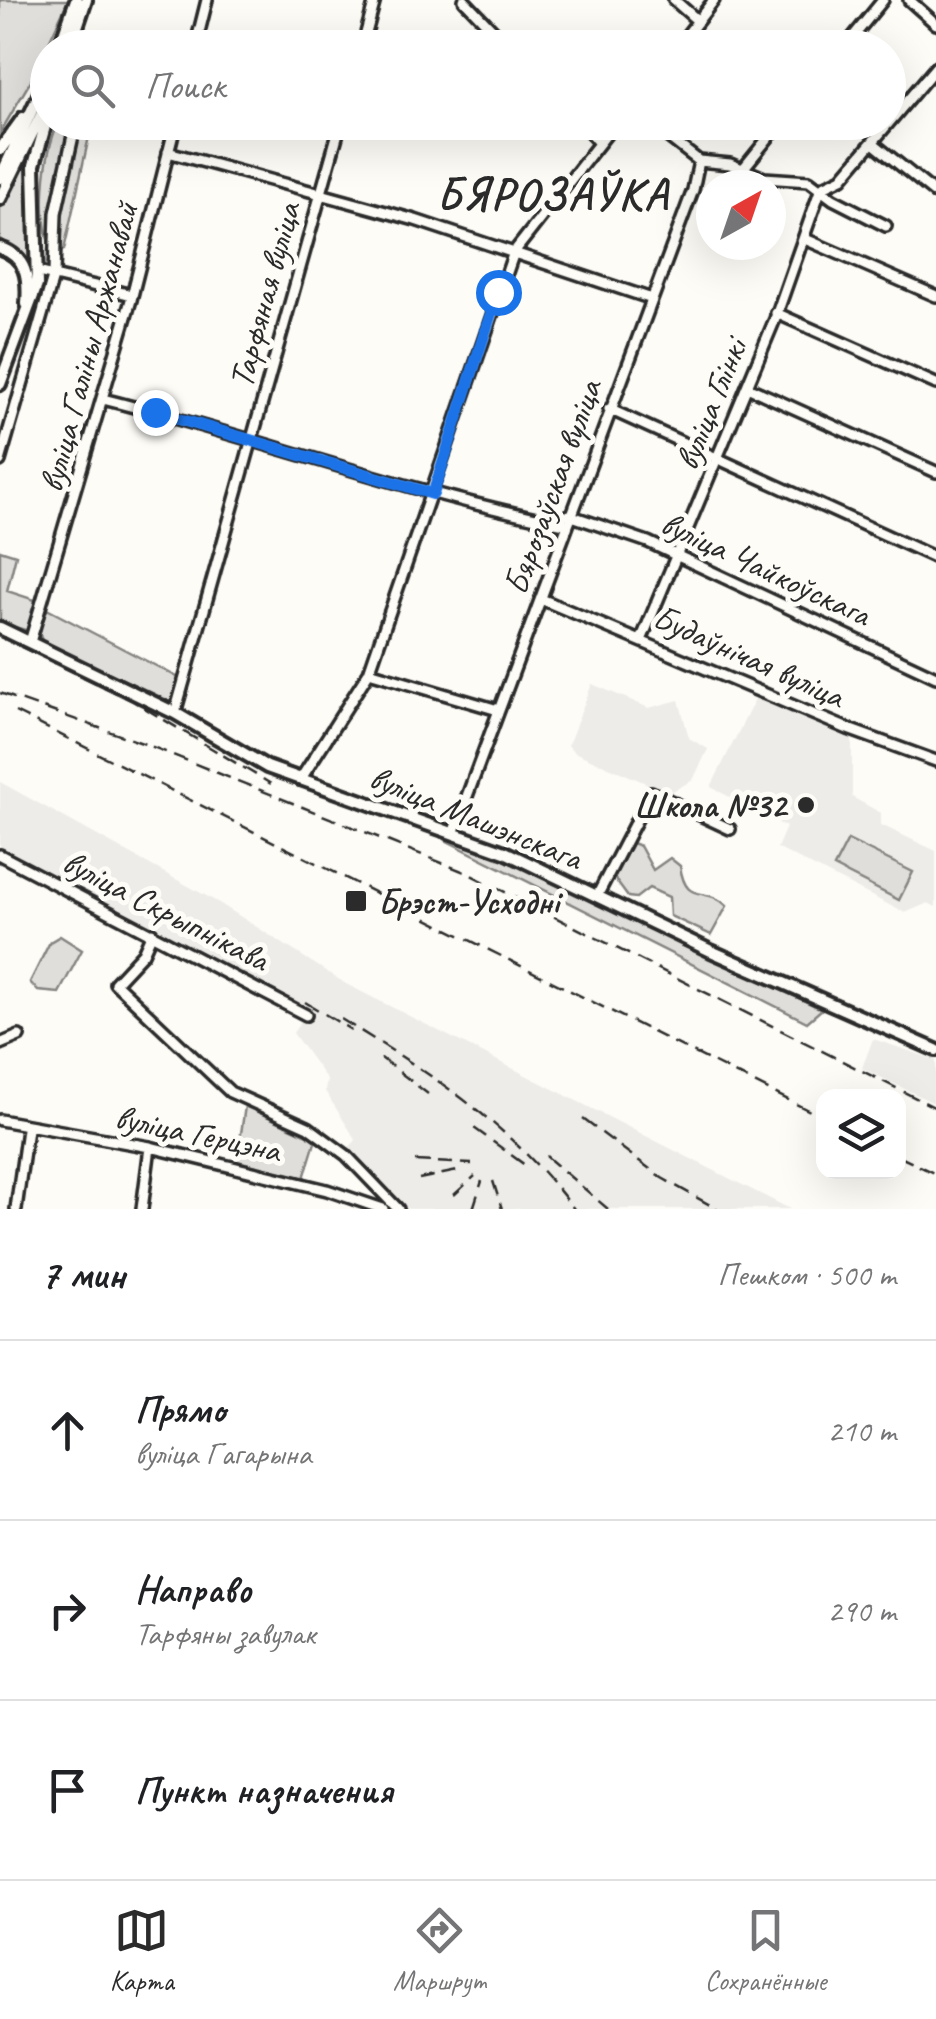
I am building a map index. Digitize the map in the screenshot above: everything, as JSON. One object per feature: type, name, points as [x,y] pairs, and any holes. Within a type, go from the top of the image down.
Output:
[{"type":"main road","points":[[65,30],[76,0]]},
{"type":"main road","points":[[76,30],[86,0]]},
{"type":"main road","points":[[0,150],[30,104]]},
{"type":"main road","points":[[0,178],[30,114]]},
{"type":"main road","points":[[0,199],[30,138]]},
{"type":"main road","points":[[0,384],[38,272],[34,165],[41,140]]},
{"type":"main road","points":[[0,248],[11,252],[25,269],[26,310]]},
{"type":"main road","name":"вуліца Машэнскага","points":[[0,628],[175,714],[257,762],[454,831],[936,1050]]},
{"type":"street","points":[[200,30],[207,0]]},
{"type":"street","points":[[367,30],[375,0]]},
{"type":"street","points":[[464,0],[493,30]]},
{"type":"street","points":[[674,0],[698,21]]},
{"type":"street","points":[[691,30],[714,0]]},
{"type":"street","points":[[859,30],[883,0]]},
{"type":"street","points":[[910,0],[936,24]]},
{"type":"street","points":[[906,103],[936,67]]},
{"type":"street","points":[[0,462],[54,274],[56,213],[72,140]]},
{"type":"street","name":"вуліца Галіны Аржанавай","points":[[30,642],[103,399],[171,140]]},
{"type":"street","name":"Тарфяная вуліца","points":[[175,714],[336,140]]},
{"type":"street","points":[[596,140],[599,143]]},
{"type":"street","points":[[300,780],[370,672],[514,252],[601,140]]},
{"type":"street","points":[[672,140],[699,160],[743,169],[764,178],[809,181],[886,226]]},
{"type":"street","points":[[743,169],[766,140]]},
{"type":"street","points":[[821,188],[842,178],[875,140]]},
{"type":"street","points":[[873,143],[936,194]]},
{"type":"street","points":[[168,152],[321,192],[652,299]]},
{"type":"street","name":"Бярозаўская вуліца","points":[[454,831],[652,299],[699,160]]},
{"type":"street","name":"вуліца Глінкі","points":[[642,638],[747,387],[821,188]]},
{"type":"street","points":[[805,239],[936,296]]},
{"type":"street","points":[[38,272],[132,295]]},
{"type":"street","points":[[776,313],[936,384]]},
{"type":"street","points":[[747,387],[936,472]]},
{"type":"street","name":"вуліца Чайкоўскага","points":[[103,399],[254,438],[433,494],[567,520],[598,521],[936,677]]},
{"type":"street","points":[[609,409],[936,558]]},
{"type":"street","name":"Будаўнічая вуліца","points":[[541,598],[848,729],[936,761]]},
{"type":"street","points":[[370,672],[498,710]]},
{"type":"street","points":[[597,896],[652,792],[730,829]]},
{"type":"street","name":"вуліца Скрыпнікава","points":[[0,855],[306,1015]]},
{"type":"street","points":[[152,933],[143,953],[115,984],[230,1092],[308,1127],[346,1155],[398,1209]]},
{"type":"street","points":[[0,1044],[18,1036]]},
{"type":"street","name":"вуліца Герцэна","points":[[0,1120],[26,1129],[150,1147],[326,1190],[382,1209]]},
{"type":"street","points":[[16,1209],[26,1129]]},
{"type":"street","points":[[142,1209],[150,1147]]},
{"type":"shaded area","points":[[0,0],[68,0],[54,30],[30,30],[30,82],[0,133]]},
{"type":"shaded area","points":[[52,140],[88,140],[64,250],[53,253],[44,206]]},
{"type":"shaded area","points":[[31,153],[34,259],[25,261],[13,248],[0,244],[0,207]]},
{"type":"shaded area","points":[[0,550],[16,555],[7,591],[38,601],[29,631],[0,623]]},
{"type":"shaded area","points":[[47,609],[181,679],[173,703],[42,641],[39,632]]},
{"type":"shaded area","points":[[592,684],[649,708],[679,700],[689,738],[708,749],[693,780],[669,793],[574,752],[568,745]]},
{"type":"shaded area","name":"Школа №32","points":[[757,695],[852,738],[852,797],[881,813],[881,825],[936,851],[936,907],[928,903],[905,913],[777,848],[786,827],[711,787]]},
{"type":"shaded area","points":[[0,782],[219,903],[346,984],[790,1209],[408,1209],[348,1149],[356,1140],[325,1091],[327,1080],[293,1033],[307,1012],[0,847]]},
{"type":"shaded area","points":[[445,840],[464,842],[548,879],[822,1009],[807,1022]]},
{"type":"shaded area","points":[[848,840],[913,872],[899,900],[834,867]]},
{"type":"shaded area","points":[[632,843],[640,846],[653,870],[670,858],[680,866],[692,891],[727,906],[711,935],[670,916],[669,897],[649,888],[636,898],[628,897],[614,878]]},
{"type":"shaded area","points":[[60,936],[82,950],[59,993],[38,991],[30,982],[50,942]]},
{"type":"shaded area","points":[[873,1039],[936,1060],[936,1104],[906,1089],[862,1068]]},
{"type":"shaded area","points":[[245,1106],[316,1139],[304,1178],[237,1161]]},
{"type":"railway","points":[[0,637],[131,700],[271,784]]},
{"type":"railway","points":[[0,693],[148,745],[467,873],[936,1108]]},
{"type":"railway","points":[[15,712],[816,1114]]},
{"type":"railway","points":[[305,1002],[351,1030]]},
{"type":"railway","points":[[341,1019],[467,1102],[522,1150],[574,1209]]},
{"type":"railway","points":[[381,1058],[428,1094]]},
{"type":"railway","points":[[583,1119],[662,1178],[717,1209]]},
{"type":"railway","points":[[474,1128],[529,1168]]},
{"type":"railway","points":[[546,1156],[608,1209]]},
{"type":"railway","points":[[906,1160],[936,1174]]},
{"type":"railway","points":[[415,1161],[472,1164]]},
{"type":"railway","points":[[419,1179],[457,1171]]},
{"type":"railway","points":[[454,1195],[475,1176]]},
{"type":"railway","points":[[473,1209],[482,1181]]},
{"type":"railway","points":[[493,1181],[502,1209]]},
{"type":"place","name":"Школа №32","points":[[806,805]]},
{"type":"place","name":"Брэст-Усходні","points":[[356,901]]},
{"type":"district","name":"БЯРОЗАЎКА","points":[[553,193]]},
{"type":"route","points":[[155,412],[433,494],[498,292]]}]
